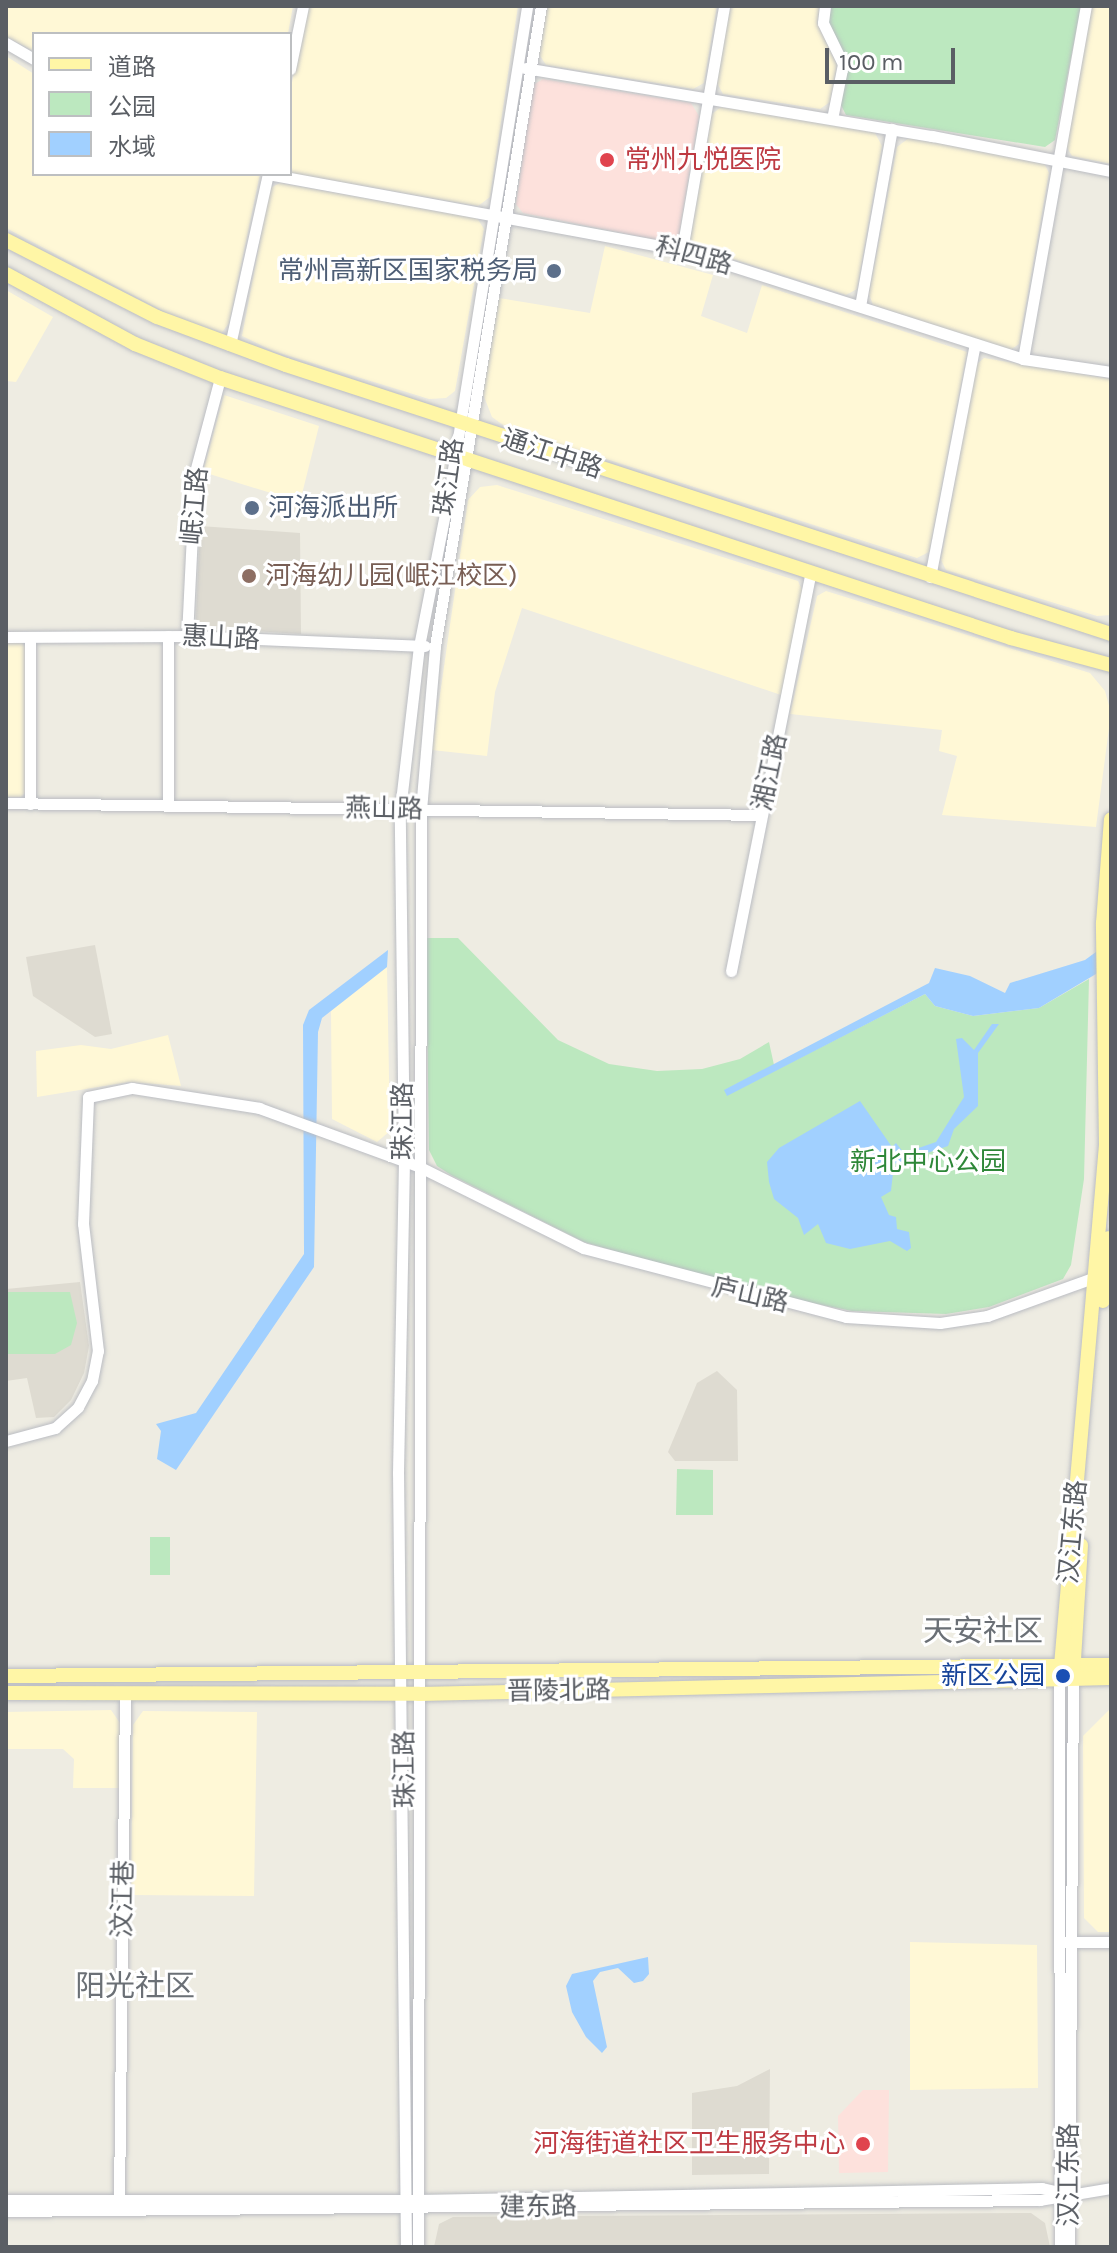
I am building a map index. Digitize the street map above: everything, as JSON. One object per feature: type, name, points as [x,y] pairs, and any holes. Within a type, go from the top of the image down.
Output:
[{"type":"main road","name":"通江中路","points":[[6,240],[157,317],[230,345],[473,429],[1111,634]]},
{"type":"main road","name":"通江中路","points":[[6,274],[135,344],[220,378],[1011,638],[1111,665]]},
{"type":"main road","name":"汉江东路","points":[[1104,1273],[1103,942],[1111,819]]},
{"type":"main road","name":"汉江东路","points":[[1067,1674],[1111,1192]]},
{"type":"main road","name":"晋陵北路","points":[[6,1693],[411,1694],[1067,1674],[1111,1665]]},
{"type":"main road","name":"晋陵北路","points":[[6,1676],[411,1670],[1067,1674],[1111,1678]]},
{"type":"street","points":[[292,59],[303,6]]},
{"type":"street","name":"珠江路","points":[[411,1670],[398,1473],[404,1161],[400,810],[419,646],[527,6]]},
{"type":"street","name":"珠江路","points":[[418,2247],[412,2204],[411,1670],[420,1167],[421,810],[435,646],[469,461],[541,6]]},
{"type":"street","points":[[682,250],[724,6]]},
{"type":"street","points":[[825,6],[823,23],[843,64],[832,119]]},
{"type":"street","points":[[1023,359],[1086,6]]},
{"type":"street","points":[[6,43],[32,58]]},
{"type":"street","points":[[517,67],[892,129],[1111,171]]},
{"type":"street","points":[[860,306],[892,129]]},
{"type":"street","points":[[230,345],[268,176]]},
{"type":"street","name":"科四路","points":[[280,176],[492,212],[682,250],[1023,359],[1111,372]]},
{"type":"street","points":[[930,577],[975,344]]},
{"type":"street","name":"岷江路","points":[[187,636],[195,472],[220,378]]},
{"type":"street","name":"湘江路","points":[[731,971],[811,572]]},
{"type":"street","points":[[168,636],[168,805]]},
{"type":"street","name":"惠山路","points":[[6,637],[187,636],[435,646]]},
{"type":"street","points":[[30,637],[30,804]]},
{"type":"street","name":"燕山路","points":[[6,803],[761,815]]},
{"type":"street","name":"庐山路","points":[[6,1441],[55,1428],[78,1407],[92,1381],[98,1351],[83,1224],[88,1097],[132,1088],[259,1108],[420,1167],[583,1248],[846,1317],[940,1323],[987,1316],[1104,1273]]},
{"type":"street","name":"汉江东路","points":[[1060,2247],[1067,1674]]},
{"type":"street","name":"汶江巷","points":[[119,2200],[125,1693]]},
{"type":"street","points":[[1063,1942],[1111,1942]]},
{"type":"street","name":"建东路","points":[[6,2211],[1063,2194],[1111,2188]]},
{"type":"street","name":"汉江东路","points":[[1063,2194],[1069,2247]]},
{"type":"street","name":"建东路","points":[[6,2200],[412,2204]]},
{"type":"street","name":"珠江路","points":[[406,2247],[412,2204]]},
{"type":"shaded area","points":[[6,6],[293,6],[288,32],[32,32],[32,50],[6,37]]},
{"type":"shaded area","points":[[307,6],[518,6],[490,197],[478,206],[292,173],[292,83]]},
{"type":"shaded area","points":[[547,6],[717,6],[704,83],[693,89],[546,65],[539,54]]},
{"type":"shaded area","points":[[729,6],[820,6],[817,23],[837,65],[830,102],[820,109],[723,94],[716,81]]},
{"type":"shaded area","points":[[1090,6],[1111,6],[1111,164],[1072,156],[1065,144]]},
{"type":"shaded area","points":[[6,56],[32,73],[32,176],[260,176],[229,323],[220,335],[203,332],[6,228]]},
{"type":"shaded area","name":"常州九悦医院","points":[[543,79],[691,103],[699,116],[679,234],[668,242],[523,213],[516,204],[533,85]]},
{"type":"shaded area","points":[[721,107],[874,131],[882,146],[857,289],[846,295],[695,247],[690,240],[712,114]]},
{"type":"shaded area","points":[[909,138],[1043,161],[1049,173],[1019,344],[1010,350],[873,305],[869,294],[897,147]]},
{"type":"shaded area","points":[[280,183],[477,218],[484,229],[455,391],[446,398],[429,399],[273,351],[242,336],[270,188]]},
{"type":"shaded area","points":[[605,246],[713,275],[701,316],[747,333],[762,285],[967,352],[929,552],[917,558],[506,427],[492,417],[483,394],[499,298],[590,313]]},
{"type":"shaded area","points":[[6,290],[53,317],[16,382],[6,381]]},
{"type":"shaded area","points":[[984,358],[1111,379],[1111,615],[1097,616],[946,570],[941,560],[976,365]]},
{"type":"shaded area","points":[[224,395],[319,426],[300,502],[203,472]]},
{"type":"shaded area","points":[[497,485],[798,581],[803,592],[781,695],[522,608],[495,692],[487,756],[432,750],[468,500],[480,487]]},
{"type":"shaded area","name":"河海幼儿园(岷江校区)","points":[[200,526],[300,533],[301,634],[203,628],[196,619]]},
{"type":"shaded area","points":[[826,591],[1090,673],[1105,691],[1111,713],[1096,827],[942,815],[957,756],[939,751],[942,730],[790,714],[817,596]]},
{"type":"shaded area","points":[[6,641],[21,641],[29,651],[28,790],[21,797],[6,797]]},
{"type":"shaded area","points":[[95,945],[112,1034],[95,1037],[33,996],[26,957]]},
{"type":"shaded area","points":[[387,967],[390,1131],[377,1142],[332,1119],[331,1011]]},
{"type":"shaded area","points":[[168,1035],[181,1086],[129,1082],[37,1097],[36,1051],[81,1045],[111,1049]]},
{"type":"shaded area","points":[[80,1282],[89,1346],[84,1373],[71,1400],[54,1417],[36,1418],[27,1378],[6,1381],[6,1289]]},
{"type":"shaded area","points":[[717,1371],[737,1390],[738,1461],[675,1461],[668,1452],[697,1383]]},
{"type":"shaded area","points":[[1111,1708],[1111,1932],[1098,1932],[1084,1918],[1083,1736]]},
{"type":"shaded area","points":[[111,1710],[120,1723],[119,1788],[73,1788],[74,1759],[63,1749],[6,1749],[6,1712]]},
{"type":"shaded area","points":[[143,1711],[257,1712],[254,1896],[131,1895],[133,1725]]},
{"type":"shaded area","points":[[910,1942],[1037,1945],[1038,2088],[910,2090]]},
{"type":"shaded area","points":[[770,2069],[769,2174],[692,2175],[692,2093],[737,2086]]},
{"type":"shaded area","name":"河海街道社区卫生服务中心","points":[[863,2090],[889,2090],[888,2172],[839,2173],[838,2116]]},
{"type":"shaded area","points":[[1031,2213],[1045,2223],[1050,2247],[434,2247],[439,2224],[453,2217]]},
{"type":"green space","points":[[829,6],[1081,6],[1055,140],[1045,147],[846,115],[840,103],[847,64],[827,22]]},
{"type":"green space","name":"新北中心公园","points":[[426,938],[458,938],[558,1040],[609,1064],[657,1071],[702,1069],[740,1059],[769,1042],[774,1065],[725,1090],[727,1095],[925,994],[935,1006],[973,1016],[1039,1008],[1089,979],[1084,1179],[1071,1265],[1063,1279],[989,1307],[946,1314],[852,1311],[739,1288],[584,1242],[451,1175],[437,1166],[429,1150]]},
{"type":"green space","points":[[6,1292],[70,1292],[77,1323],[71,1345],[55,1354],[6,1354]]},
{"type":"green space","points":[[677,1469],[713,1470],[713,1515],[676,1515]]},
{"type":"green space","points":[[150,1537],[170,1537],[170,1575],[150,1575]]},
{"type":"water","points":[[1111,941],[1111,965],[1039,1008],[973,1016],[935,1006],[925,994],[727,1096],[724,1090],[929,983],[935,968],[970,976],[1005,993],[1010,983],[1085,960]]},
{"type":"water","points":[[388,950],[387,967],[322,1018],[318,1032],[314,1267],[176,1470],[157,1459],[161,1431],[156,1424],[196,1413],[304,1254],[303,1025],[309,1010]]},
{"type":"water","points":[[992,1024],[999,1024],[978,1053],[978,1106],[954,1129],[948,1146],[894,1164],[891,1191],[881,1197],[889,1215],[896,1217],[897,1229],[909,1232],[911,1248],[907,1251],[890,1241],[850,1249],[826,1243],[818,1224],[804,1235],[798,1218],[774,1199],[769,1182],[767,1162],[779,1148],[860,1101],[892,1147],[896,1143],[904,1153],[936,1142],[964,1097],[956,1039],[962,1038],[974,1050]]},
{"type":"water","points":[[648,1957],[649,1974],[643,1981],[634,1983],[618,1968],[600,1972],[593,1981],[607,2047],[602,2053],[586,2037],[572,2012],[566,1986],[572,1974]]},
{"type":"place","name":"常州九悦医院","points":[[607,160]]},
{"type":"place","name":"常州高新区国家税务局","points":[[554,271]]},
{"type":"place","name":"河海派出所","points":[[252,508]]},
{"type":"place","name":"河海幼儿园(岷江校区)","points":[[249,576]]},
{"type":"place","name":"新区公园","points":[[1063,1676]]},
{"type":"place","name":"河海街道社区卫生服务中心","points":[[863,2144]]},
{"type":"district","name":"天安社区","points":[[983,1631]]},
{"type":"district","name":"阳光社区","points":[[135,1986]]}]
